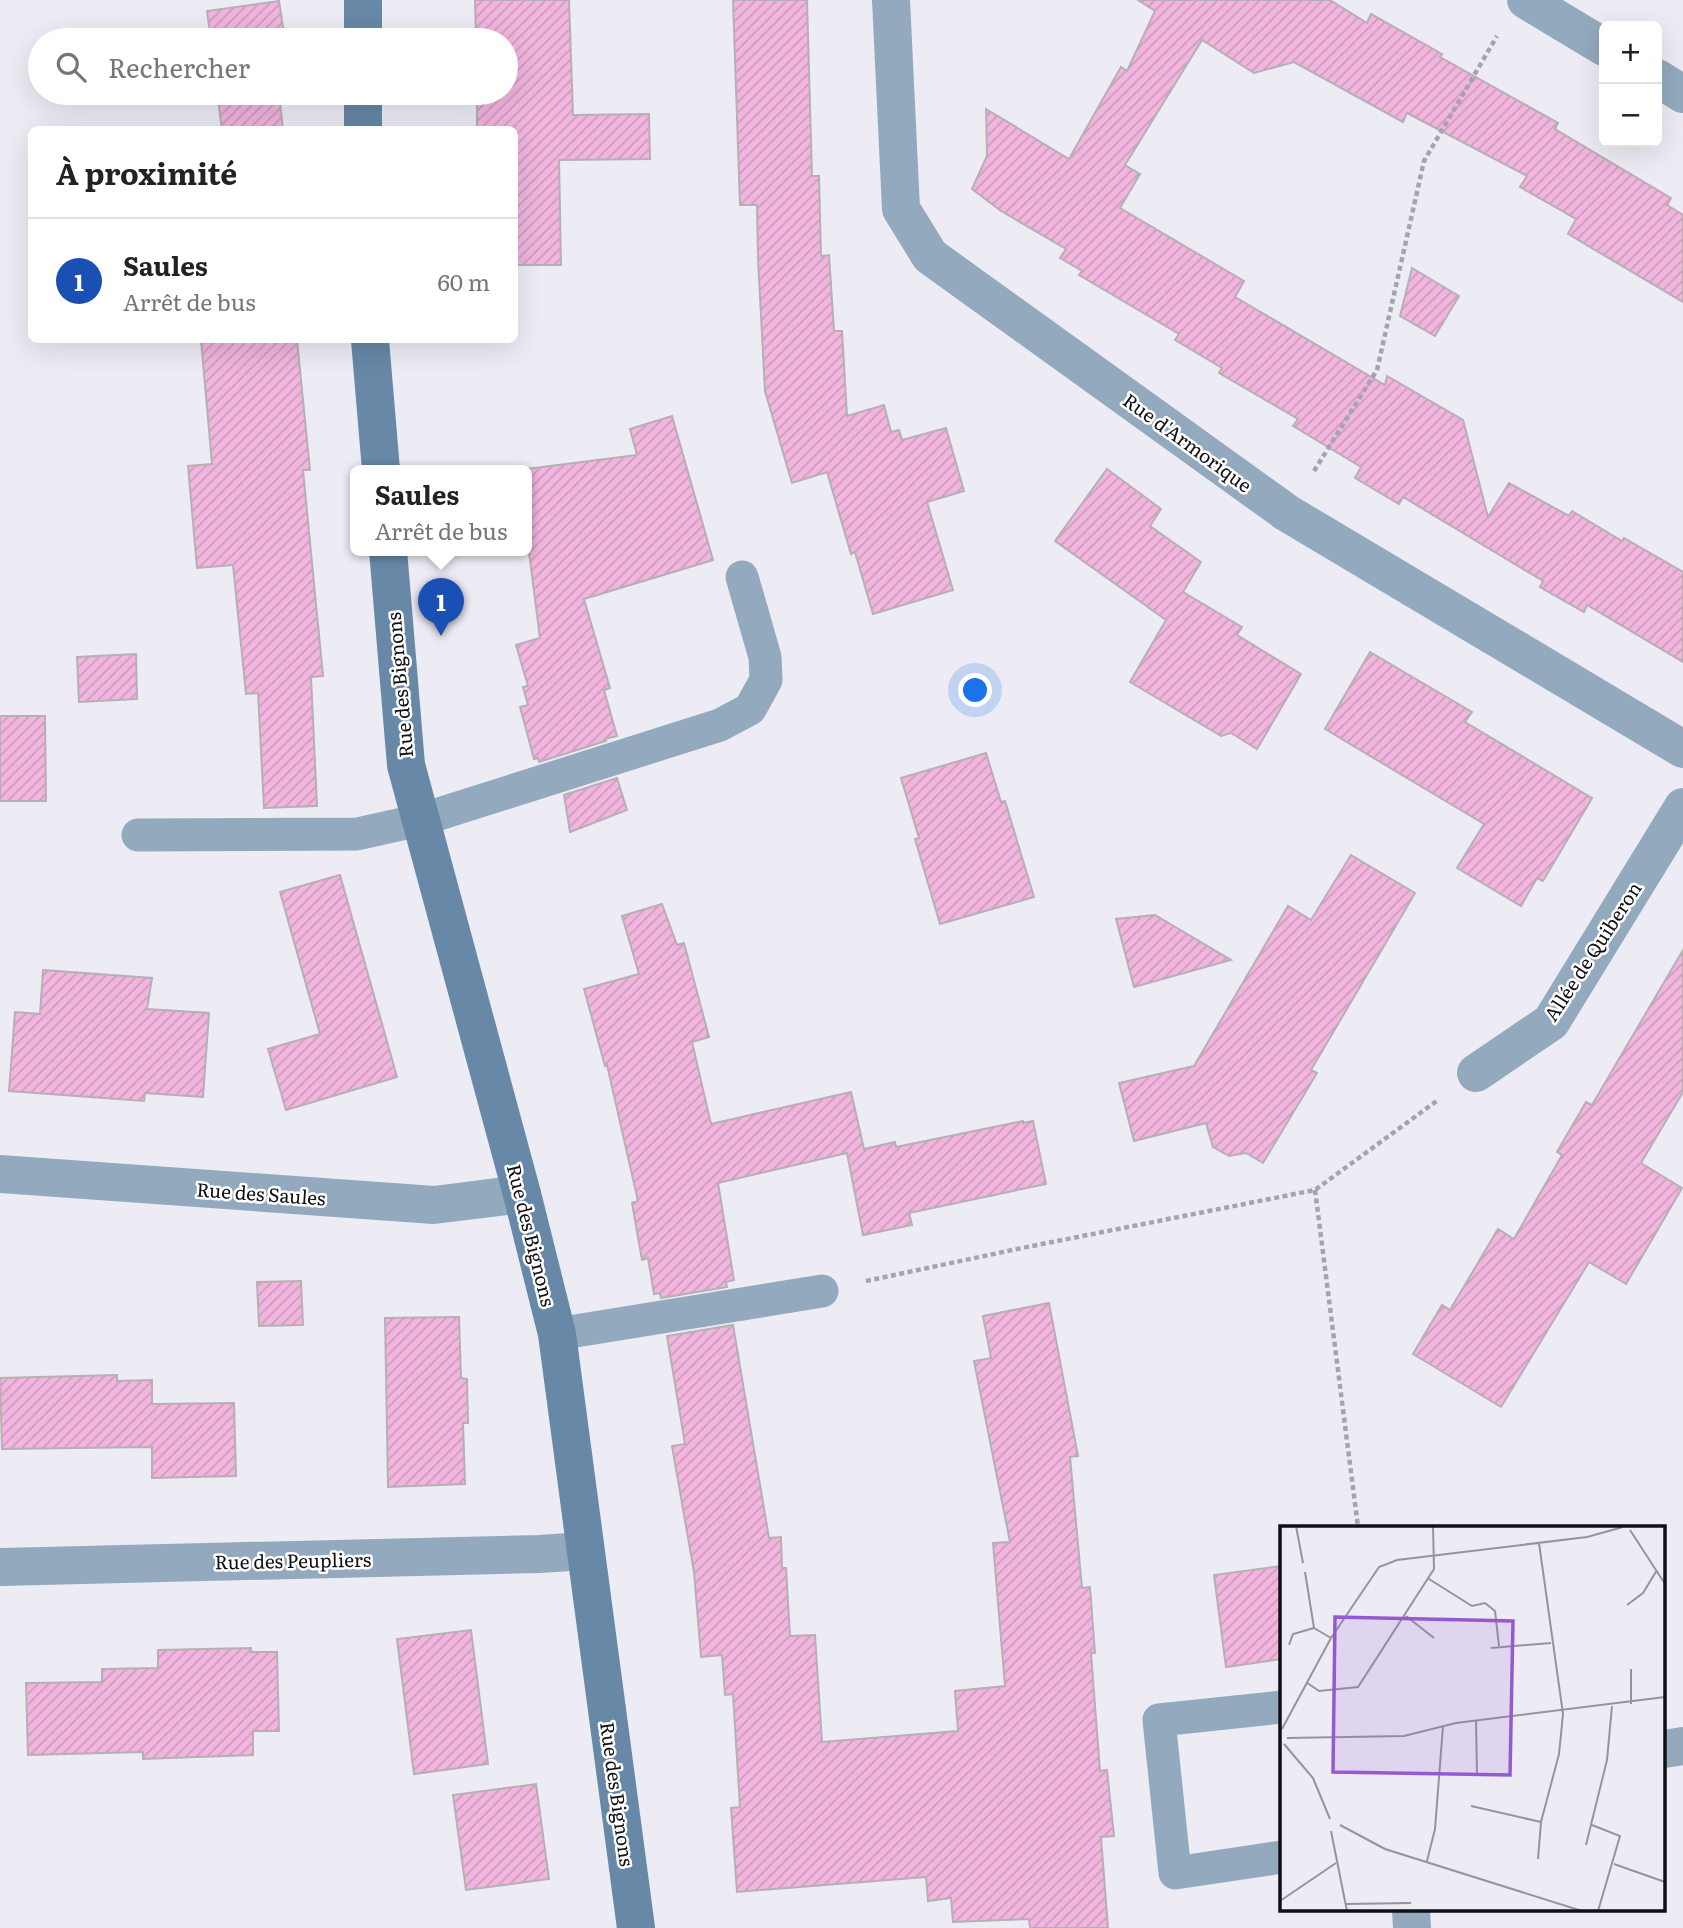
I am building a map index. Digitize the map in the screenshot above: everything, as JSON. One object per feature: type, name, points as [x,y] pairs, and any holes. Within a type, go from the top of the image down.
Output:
[{"type":"street","points":[[363,0],[363,28]]},
{"type":"street","name":"Rue d'Armorique","points":[[891,0],[901,209],[930,256],[1287,513],[1683,748]]},
{"type":"street","points":[[1526,0],[1599,44]]},
{"type":"street","points":[[1662,81],[1683,93]]},
{"type":"street","points":[[362,126],[363,105]]},
{"type":"street","points":[[370,343],[381,465]]},
{"type":"street","name":"Rue des Bignons","points":[[388,556],[405,765],[522,1194],[557,1334],[636,1928]]},
{"type":"street","name":"Allée de Quiberon","points":[[1476,1073],[1551,1021],[1683,807]]},
{"type":"street","name":"Rue des Saules","points":[[0,1174],[434,1205],[522,1194]]},
{"type":"street","name":"Rue des Peupliers","points":[[1,1567],[585,1551]]},
{"type":"street","points":[[1410,1910],[1412,1928]]},
{"type":"lane","points":[[138,835],[357,834],[421,820],[720,726],[750,709],[766,680],[765,657],[742,577]]},
{"type":"lane","points":[[557,1334],[822,1291]]},
{"type":"lane","points":[[1280,1707],[1159,1720],[1175,1873],[1280,1857]]},
{"type":"path","points":[[1287,513],[1377,370],[1424,161],[1499,34]]},
{"type":"path","points":[[822,1291],[1315,1189],[1476,1073]]},
{"type":"path","points":[[1315,1189],[1358,1526]]},
{"type":"building","points":[[475,0],[569,0],[573,115],[649,114],[650,159],[559,160],[561,265],[518,265],[518,126],[477,126],[477,105],[518,105],[518,28],[476,28]]},
{"type":"building","points":[[733,0],[807,0],[812,176],[819,176],[821,256],[829,255],[834,331],[842,331],[847,416],[884,405],[891,432],[899,430],[902,440],[946,428],[964,491],[927,502],[953,590],[873,614],[855,552],[851,554],[827,472],[792,483],[765,391],[757,205],[740,205]]},
{"type":"building","points":[[1138,0],[1330,0],[1367,23],[1371,14],[1442,54],[1440,57],[1558,123],[1555,129],[1671,198],[1667,205],[1683,215],[1683,302],[1568,234],[1576,219],[1520,187],[1527,176],[1407,113],[1403,122],[1294,62],[1254,73],[1202,40],[1125,165],[1140,174],[1120,208],[1244,281],[1235,297],[1385,385],[1387,376],[1463,420],[1488,517],[1509,483],[1569,516],[1572,511],[1622,541],[1624,538],[1683,572],[1683,662],[1587,605],[1584,612],[1540,587],[1543,581],[1403,497],[1399,504],[1355,478],[1361,467],[1293,426],[1298,419],[1219,373],[1222,368],[1175,340],[1179,334],[1079,275],[1082,271],[1060,258],[1066,249],[1001,211],[972,189],[987,156],[986,109],[1069,159],[1121,67],[1127,71],[1155,11]]},
{"type":"building","points":[[279,1],[283,28],[209,28],[207,11]]},
{"type":"building","points":[[219,105],[280,105],[283,126],[221,126]]},
{"type":"building","points":[[1412,268],[1459,296],[1435,336],[1400,316]]},
{"type":"building","points":[[201,343],[297,343],[310,470],[303,470],[323,676],[311,677],[317,806],[264,808],[258,693],[246,694],[233,565],[197,568],[188,466],[212,464]]},
{"type":"building","points":[[672,416],[713,560],[584,599],[610,688],[604,690],[617,736],[539,762],[538,758],[534,759],[520,707],[528,705],[523,687],[528,686],[516,645],[540,638],[529,556],[532,556],[532,468],[637,455],[630,429]]},
{"type":"building","points":[[1107,469],[1161,509],[1150,526],[1201,562],[1183,592],[1242,627],[1237,635],[1301,674],[1257,749],[1231,733],[1221,736],[1130,682],[1166,620],[1055,541]]},
{"type":"building","points":[[1370,652],[1472,712],[1465,722],[1592,798],[1543,881],[1537,878],[1521,906],[1457,868],[1484,824],[1325,729]]},
{"type":"building","points":[[136,654],[137,699],[79,702],[77,657]]},
{"type":"building","points":[[0,716],[45,716],[46,801],[0,801]]},
{"type":"building","points":[[986,753],[1001,802],[1005,801],[1034,897],[940,924],[915,839],[919,838],[901,778]]},
{"type":"building","points":[[617,778],[627,810],[570,832],[564,795]]},
{"type":"building","points":[[1351,855],[1415,893],[1311,1070],[1317,1073],[1263,1163],[1246,1153],[1229,1156],[1213,1147],[1206,1123],[1134,1141],[1119,1083],[1194,1066],[1288,906],[1311,920]]},
{"type":"building","points":[[340,875],[397,1077],[286,1110],[268,1049],[320,1034],[280,892]]},
{"type":"building","points":[[662,904],[677,945],[684,943],[709,1037],[692,1042],[711,1124],[851,1092],[864,1149],[895,1142],[896,1147],[1033,1121],[1046,1184],[909,1213],[912,1225],[863,1235],[847,1153],[718,1183],[734,1280],[726,1282],[727,1287],[661,1298],[660,1293],[654,1294],[648,1258],[642,1260],[632,1203],[638,1201],[607,1065],[605,1066],[584,989],[639,974],[622,916]]},
{"type":"building","points":[[1155,915],[1231,960],[1134,987],[1116,919]]},
{"type":"building","points":[[1683,950],[1683,1092],[1641,1163],[1682,1188],[1626,1284],[1589,1262],[1501,1407],[1413,1354],[1442,1305],[1450,1310],[1498,1229],[1514,1239],[1562,1155],[1557,1152],[1586,1102],[1592,1105]]},
{"type":"building","points":[[43,970],[152,978],[147,1009],[209,1013],[203,1097],[145,1093],[144,1101],[9,1091],[15,1012],[40,1014]]},
{"type":"building","points":[[301,1281],[303,1325],[259,1326],[257,1282]]},
{"type":"building","points":[[1049,1303],[1078,1456],[1070,1457],[1082,1588],[1090,1587],[1095,1653],[1091,1653],[1100,1771],[1107,1770],[1114,1836],[1101,1837],[1108,1928],[1030,1928],[1029,1919],[953,1922],[951,1898],[928,1901],[926,1877],[737,1892],[731,1808],[740,1807],[733,1694],[725,1695],[722,1655],[701,1657],[694,1572],[672,1446],[685,1444],[667,1336],[733,1325],[769,1538],[781,1537],[782,1568],[786,1568],[790,1636],[815,1635],[822,1742],[958,1731],[955,1691],[1005,1686],[993,1543],[1010,1542],[974,1361],[991,1358],[983,1316]]},
{"type":"building","points":[[459,1317],[461,1378],[467,1379],[468,1423],[463,1423],[465,1484],[388,1487],[385,1318]]},
{"type":"building","points":[[117,1375],[117,1381],[152,1380],[152,1404],[234,1403],[236,1476],[152,1478],[152,1447],[2,1449],[0,1378]]},
{"type":"building","points":[[1280,1566],[1280,1659],[1226,1667],[1214,1575]]},
{"type":"building","points":[[471,1630],[488,1764],[414,1774],[397,1639]]},
{"type":"building","points":[[251,1648],[251,1652],[277,1652],[279,1731],[253,1731],[253,1755],[143,1759],[143,1752],[28,1755],[26,1683],[102,1682],[102,1669],[158,1668],[158,1650]]},
{"type":"building","points":[[536,1784],[549,1879],[466,1890],[453,1795]]},
{"type":"place","name":"Saules","points":[[441,636]]}]
